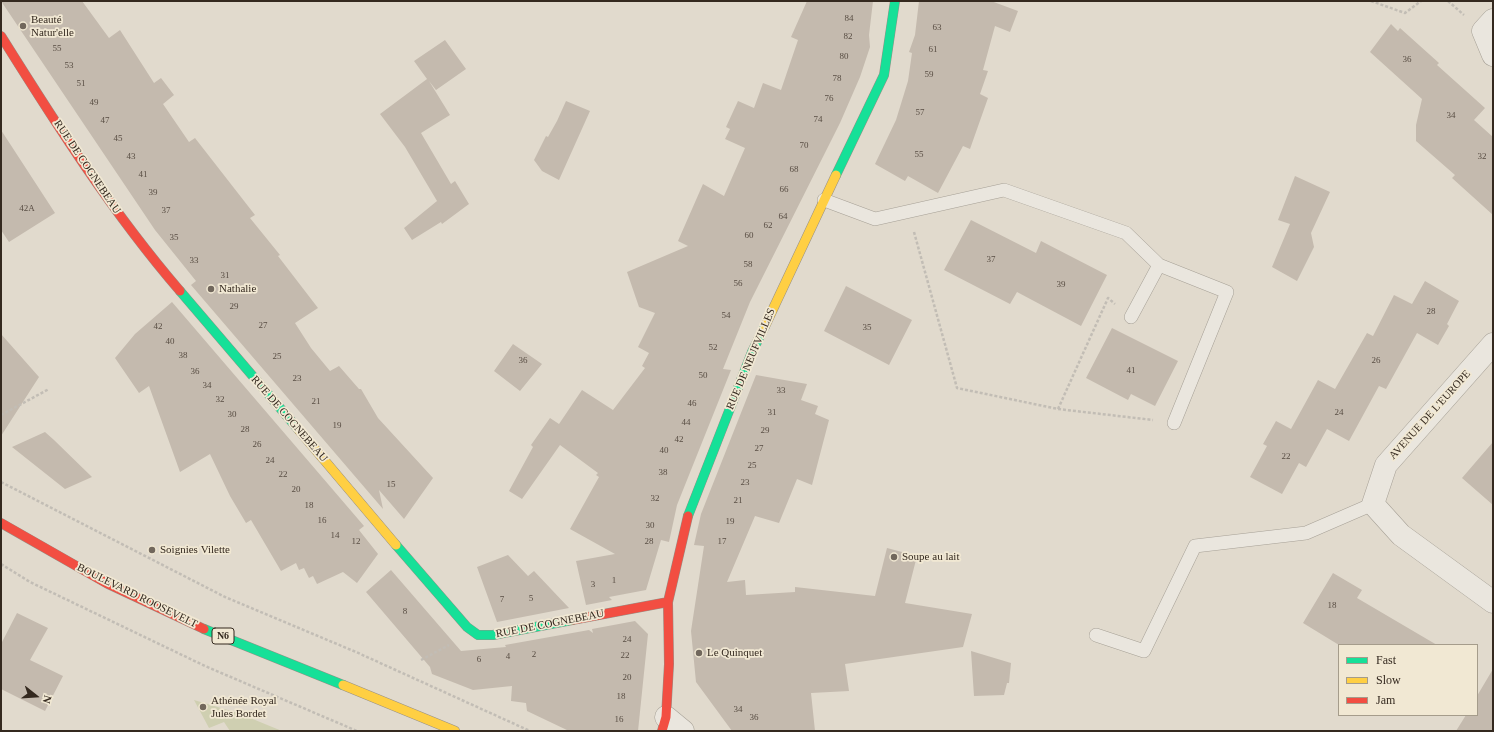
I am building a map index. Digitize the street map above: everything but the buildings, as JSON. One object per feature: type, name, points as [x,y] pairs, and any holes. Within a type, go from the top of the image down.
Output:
[{"type":"main road","name":"RUE DE NEUFVILLES","points":[[664,724],[669,664],[668,602],[688,510],[752,352],[824,200],[851,148],[884,75],[895,1]]},
{"type":"main road","name":"RUE DE COGNEBEAU","points":[[1,36],[36,93],[125,224],[159,267],[467,627],[478,635],[493,635],[668,602]]},
{"type":"main road","name":"BOULEVARD ROOSEVELT","points":[[1,523],[56,555],[143,601],[205,629],[368,694],[455,731]]},
{"type":"street","points":[[1493,20],[1483,31],[1493,55]]},
{"type":"street","name":"AVENUE DE L'EUROPE","points":[[1373,504],[1386,464],[1493,344]]},
{"type":"street","points":[[1373,504],[1401,536],[1493,602]]},
{"type":"street","points":[[664,724],[683,731]]},
{"type":"lane","points":[[824,200],[875,219],[1004,190],[1126,233],[1159,265],[1227,292],[1174,423]]},
{"type":"lane","points":[[1131,317],[1159,265]]},
{"type":"lane","points":[[1096,635],[1144,650],[1196,546],[1306,533],[1373,504]]},
{"type":"path","points":[[1371,1],[1405,13],[1421,1]]},
{"type":"path","points":[[908,212],[929,282],[957,388],[1058,409],[1174,423]]},
{"type":"path","points":[[1058,409],[1108,298],[1131,317]]},
{"type":"path","points":[[1,415],[49,389]]},
{"type":"path","points":[[1,482],[225,597],[356,652],[530,731]]},
{"type":"path","points":[[1,564],[30,582],[205,666],[357,731]]},
{"type":"path","points":[[421,660],[450,644]]},
{"type":"green space","points":[[194,700],[238,713],[282,731],[230,731],[224,722],[209,728]]},
{"type":"traffic: fast","points":[[836,175],[884,75],[895,1]]},
{"type":"traffic: fast","points":[[180,291],[298,429]]},
{"type":"traffic: fast","points":[[688,516],[752,352],[765,326]]},
{"type":"traffic: fast","points":[[396,545],[467,627],[478,635],[493,635],[572,620]]},
{"type":"traffic: fast","points":[[204,629],[343,685]]},
{"type":"traffic: slow","points":[[765,326],[836,175]]},
{"type":"traffic: slow","points":[[298,429],[396,545]]},
{"type":"traffic: slow","points":[[343,685],[455,731]]},
{"type":"traffic: jam","points":[[1,36],[64,135],[108,199],[180,291]]},
{"type":"traffic: jam","points":[[662,731],[666,717],[669,664],[668,602],[688,516]]},
{"type":"traffic: jam","points":[[1,523],[108,584],[204,629]]},
{"type":"traffic: jam","points":[[572,620],[668,602]]},
{"type":"place","name":"Beauté Natur'elle","points":[[23,26]]},
{"type":"place","name":"Nathalie","points":[[211,289]]},
{"type":"place","name":"Soignies Vilette","points":[[152,550]]},
{"type":"place","name":"Soupe au lait","points":[[894,557]]},
{"type":"place","name":"Le Quinquet","points":[[699,653]]},
{"type":"place","name":"Athénée Royal Jules Bordet","points":[[203,707]]}]
